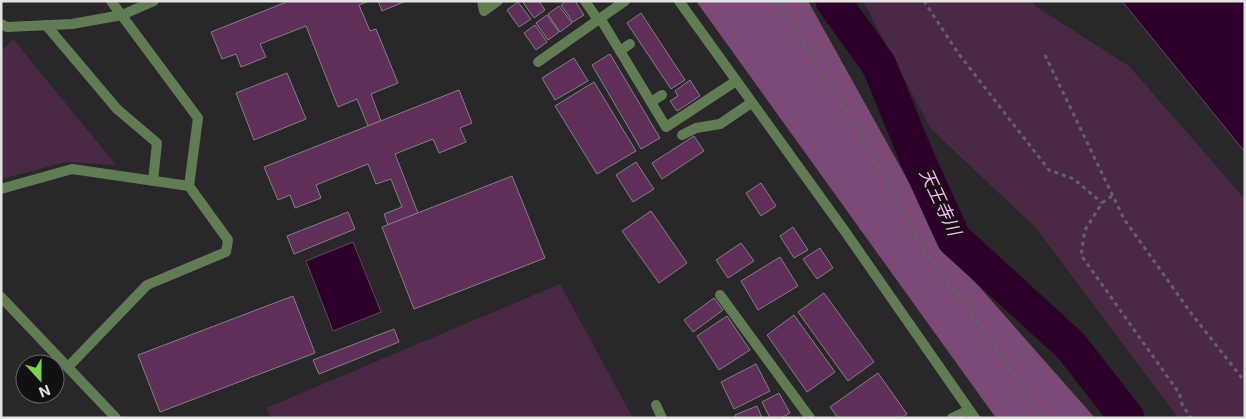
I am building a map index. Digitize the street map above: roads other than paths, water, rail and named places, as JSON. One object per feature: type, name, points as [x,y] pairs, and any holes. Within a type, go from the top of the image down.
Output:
[{"type":"street","points":[[68,367],[147,285],[226,252],[228,240],[189,186],[198,118],[111,1]]},
{"type":"street","points":[[1,24],[7,27],[72,24],[122,14],[154,1]]},
{"type":"street","points":[[482,1],[484,11],[498,1]]},
{"type":"street","points":[[585,1],[620,51],[666,127],[736,81]]},
{"type":"street","points":[[538,62],[625,1]]},
{"type":"street","points":[[679,1],[844,230],[972,414],[952,418]]},
{"type":"street","points":[[46,25],[116,109],[156,143],[153,181]]},
{"type":"street","points":[[620,51],[630,44]]},
{"type":"street","points":[[651,102],[662,95]]},
{"type":"street","points":[[682,135],[696,128],[720,124],[751,102]]},
{"type":"street","points":[[1,189],[72,168],[189,186]]},
{"type":"street","points":[[720,295],[810,418]]},
{"type":"street","points":[[1,297],[116,418]]},
{"type":"street","points":[[656,405],[662,418]]},
{"type":"waterway","name":"天王寺川","points":[[833,1],[879,65],[917,158],[954,239],[1071,346],[1127,418]]}]
